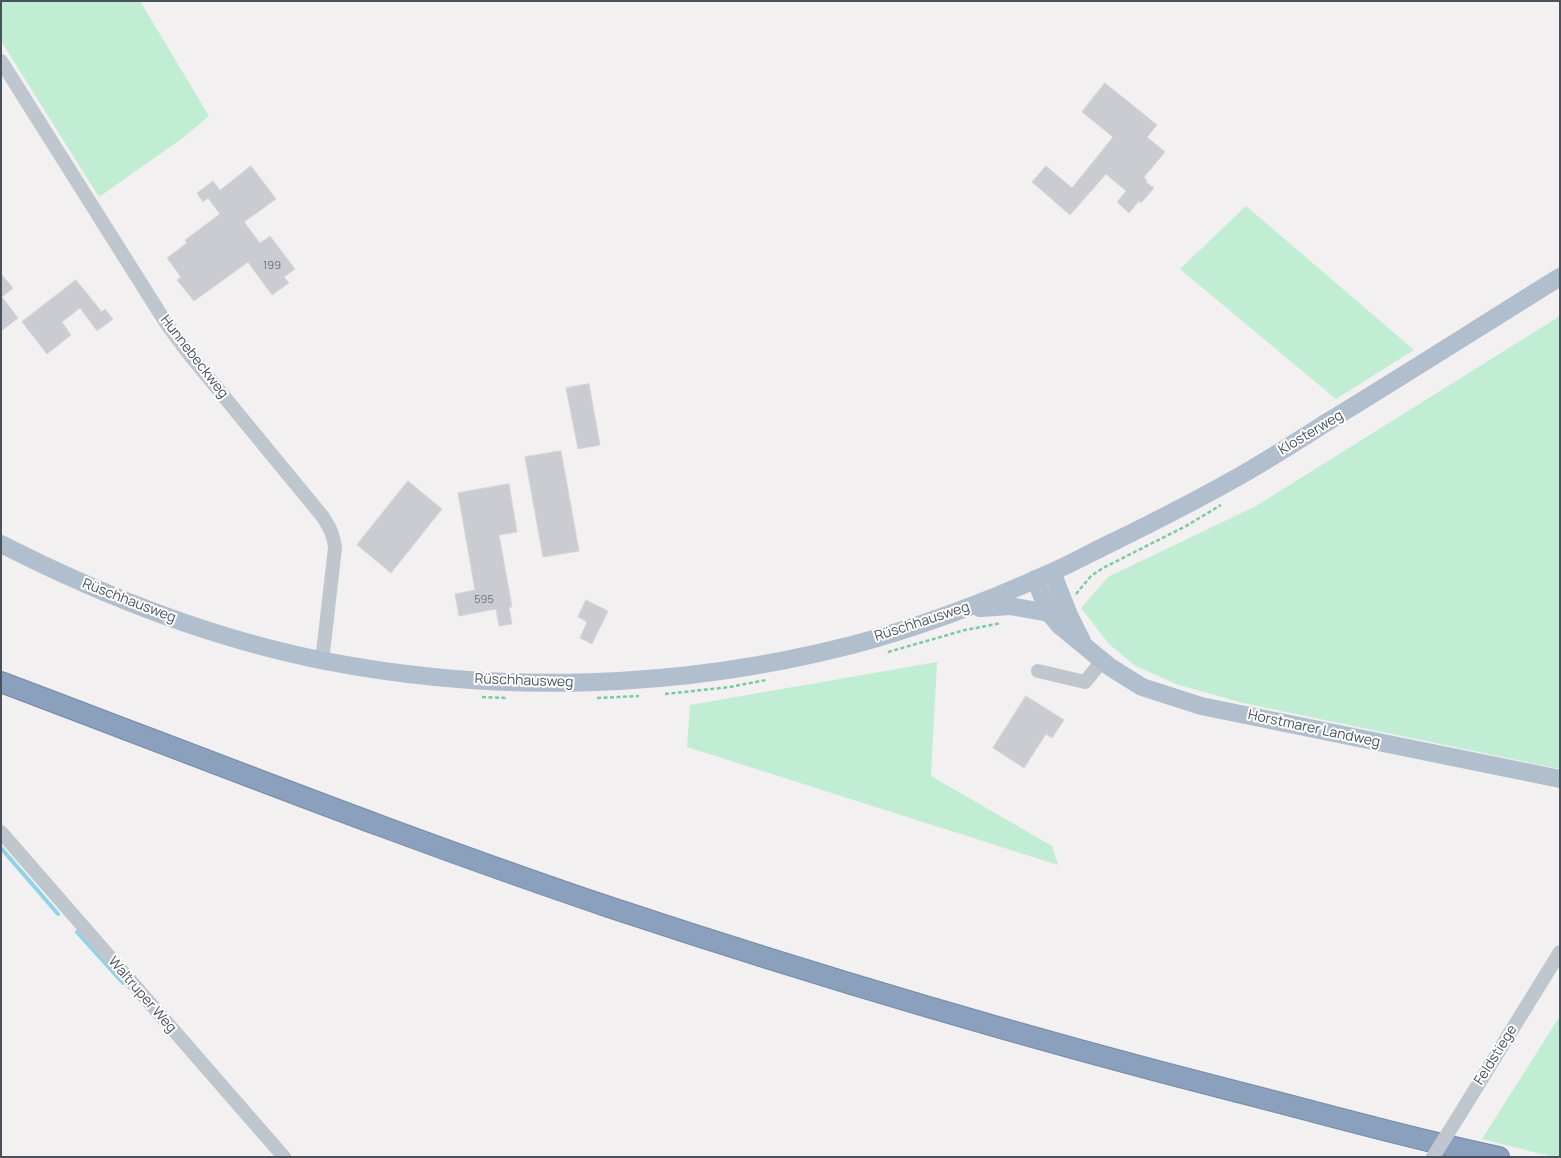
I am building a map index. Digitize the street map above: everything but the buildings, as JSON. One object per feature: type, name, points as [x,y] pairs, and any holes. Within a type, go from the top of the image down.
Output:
[{"type":"highway","points":[[1,682],[465,856],[606,906],[797,968],[1113,1060],[1499,1157]]},
{"type":"highway","points":[[1,694],[308,811],[598,915],[722,956],[884,1007],[1053,1056],[1445,1157]]},
{"type":"main road","name":"Klosterweg","points":[[1052,572],[1165,516],[1248,471],[1560,277]]},
{"type":"main road","name":"Rüschhausweg","points":[[1,544],[79,582],[215,633],[262,646],[322,661],[375,670],[484,681],[557,683],[667,678],[726,671],[851,645],[952,613],[1052,572]]},
{"type":"main road","name":"Horstmarer Landweg","points":[[1052,572],[1083,644]]},
{"type":"main road","name":"Horstmarer Landweg","points":[[1035,579],[1049,613],[1068,634],[1102,661],[1142,687],[1201,706],[1560,779]]},
{"type":"main road","points":[[952,613],[985,607],[1010,606],[1049,613]]},
{"type":"street","name":"Hunnebeckweg","points":[[1,61],[166,323],[330,527],[334,537],[335,554],[322,661]]},
{"type":"street","points":[[1038,671],[1085,682],[1102,661]]},
{"type":"street","name":"Waltruper Weg","points":[[1,832],[284,1157]]},
{"type":"street","name":"Feldstiege","points":[[1433,1157],[1560,952]]},
{"type":"green space","points":[[1,1],[140,1],[209,116],[184,137],[99,197],[1,41]]},
{"type":"green space","points":[[1246,206],[1414,350],[1336,399],[1180,269]]},
{"type":"green space","points":[[1560,316],[1560,769],[1243,703],[1176,684],[1134,665],[1109,644],[1081,608],[1108,577],[1256,506]]},
{"type":"green space","points":[[937,662],[931,776],[1052,846],[1058,865],[687,747],[690,705]]},
{"type":"green space","points":[[1560,1016],[1560,1157],[1553,1157],[1482,1139]]},
{"type":"waterway","points":[[1,848],[58,914]]},
{"type":"waterway","points":[[77,932],[123,983]]}]
